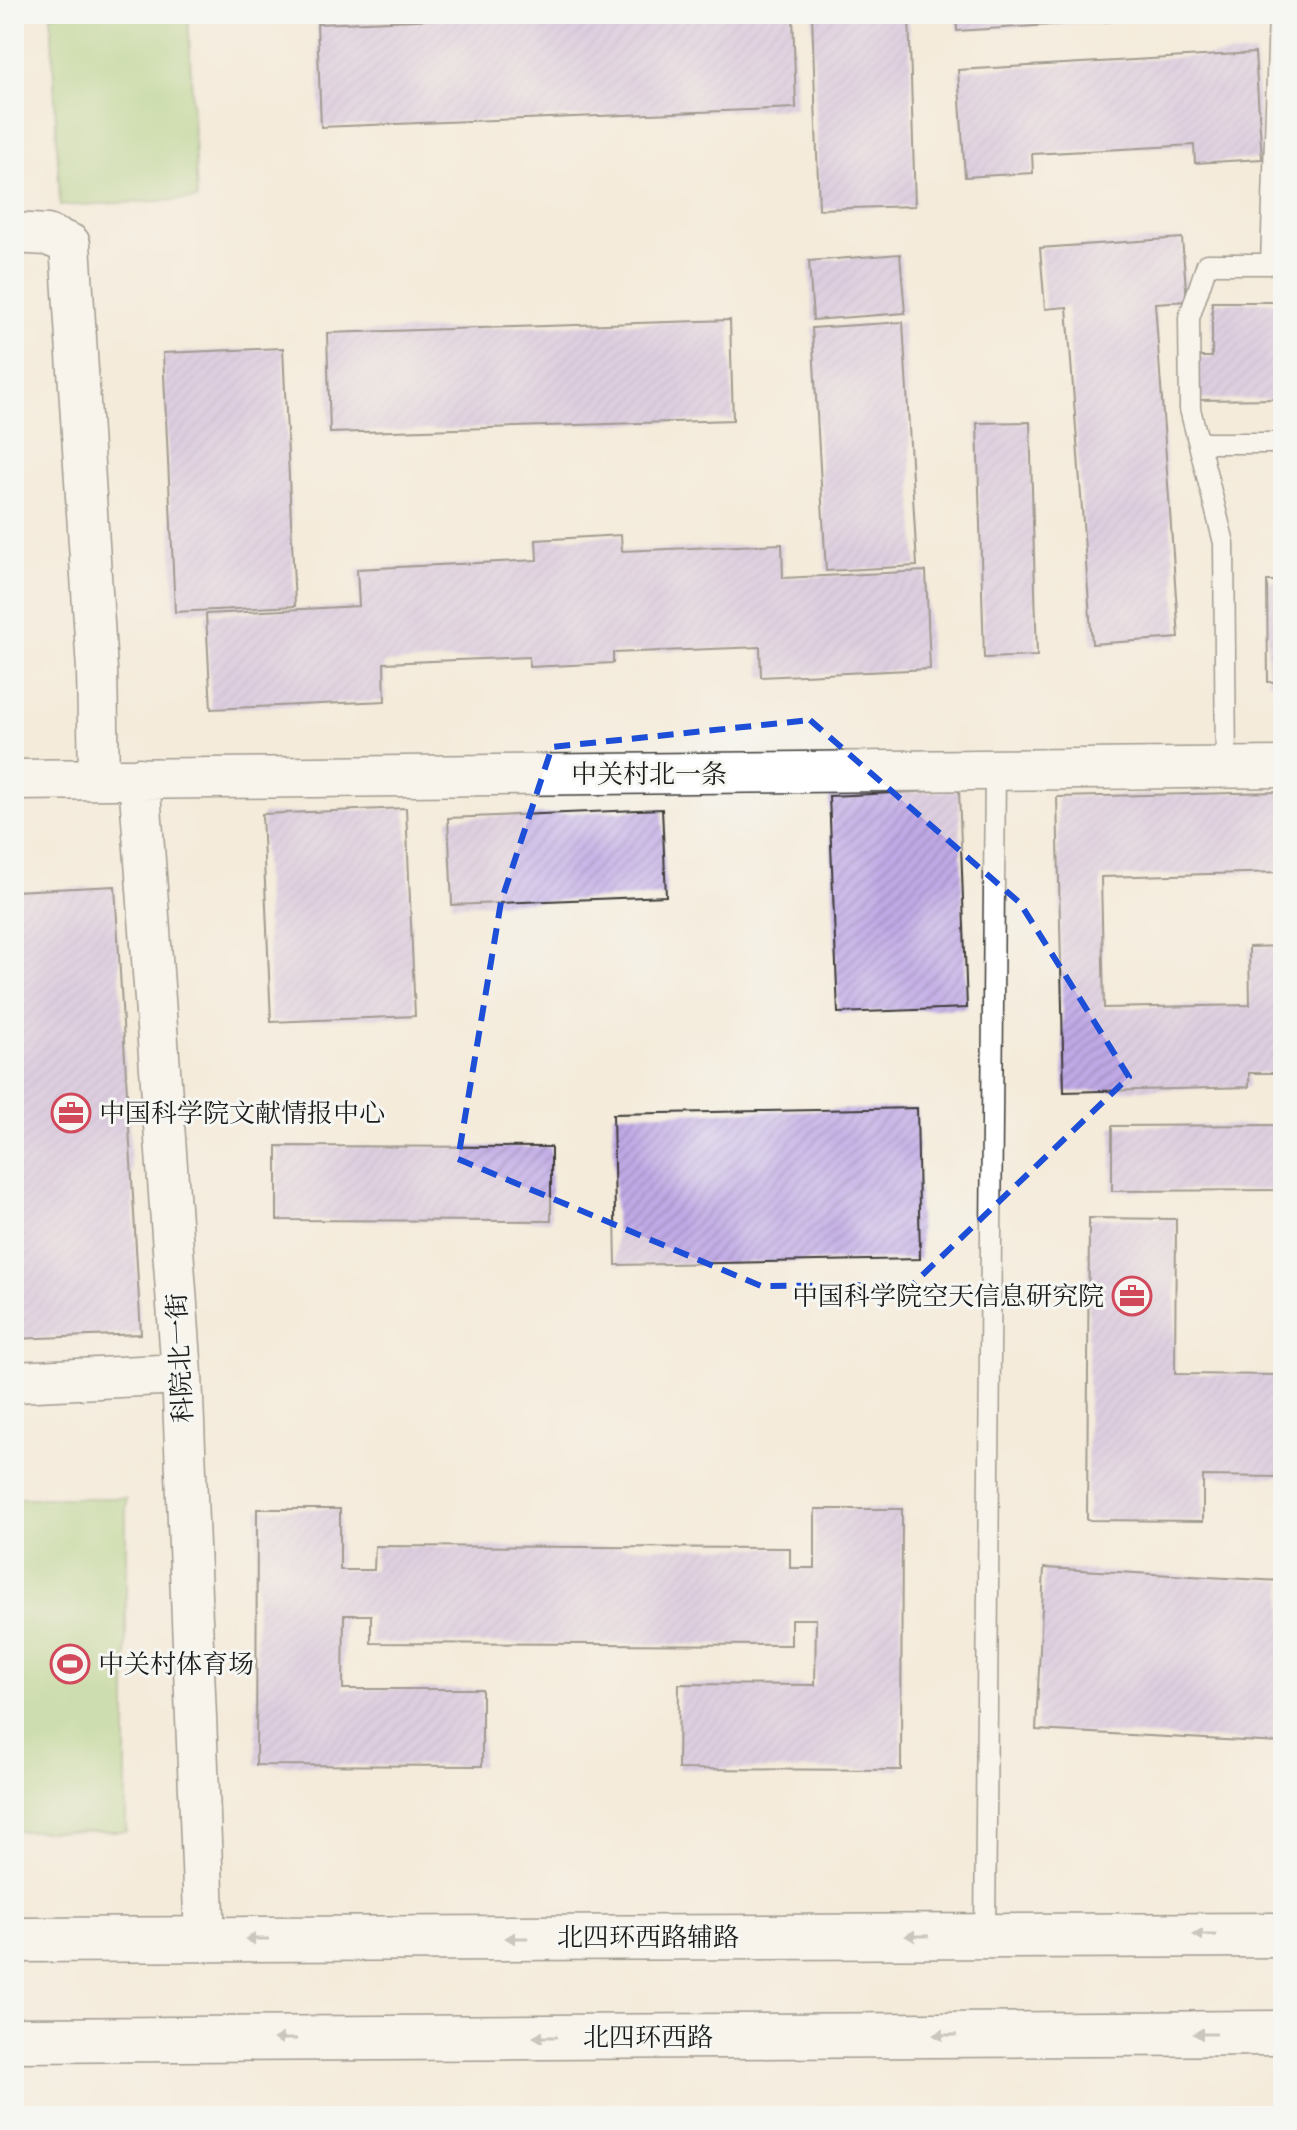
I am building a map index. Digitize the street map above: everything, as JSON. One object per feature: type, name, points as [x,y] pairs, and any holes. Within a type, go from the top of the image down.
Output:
[{"type":"main road","name":"北四环西路辅路","points":[[14,1940],[1283,1935]]},
{"type":"main road","name":"北四环西路","points":[[14,2040],[1283,2033]]},
{"type":"street","points":[[14,233],[47,235],[70,244],[97,670],[99,779]]},
{"type":"street","name":"中关村北一条","points":[[14,780],[1283,767]]},
{"type":"street","name":"科院北一街","points":[[139,778],[182,1374],[205,1939]]},
{"type":"street","points":[[14,1382],[182,1374]]},
{"type":"lane","points":[[1226,768],[1224,543],[1190,409],[1189,318],[1207,264],[1271,264],[1279,14]]},
{"type":"lane","points":[[1199,443],[1283,443]]},
{"type":"lane","points":[[985,1936],[995,771]]},
{"type":"highlighted area","points":[[810,720],[1020,903],[1129,1077],[912,1285],[761,1286],[458,1159],[501,902],[552,747]]},
{"type":"green space","points":[[51,14],[188,14],[197,199],[60,206]]},
{"type":"green space","name":"中关村体育场","points":[[14,1498],[126,1498],[126,1831],[14,1831]]},
{"type":"building","points":[[565,14],[793,14],[796,108],[321,127],[317,24]]},
{"type":"building","points":[[812,14],[909,14],[915,206],[819,209]]},
{"type":"building","points":[[956,14],[1194,14],[1194,16],[957,31]]},
{"type":"building","points":[[1255,53],[1262,159],[1195,163],[1194,145],[1032,154],[1033,173],[965,177],[958,70]]},
{"type":"building","points":[[1182,238],[1187,301],[1155,303],[1179,638],[1092,644],[1067,307],[1045,309],[1040,248]]},
{"type":"building","points":[[900,254],[905,313],[813,320],[809,261]]},
{"type":"building","points":[[1212,302],[1283,302],[1283,399],[1196,400],[1196,357],[1212,357]]},
{"type":"building","points":[[730,320],[733,420],[330,433],[327,333]]},
{"type":"building","points":[[903,322],[917,566],[826,571],[812,328]]},
{"type":"building","points":[[283,348],[295,606],[175,612],[163,353]]},
{"type":"building","points":[[1030,422],[1037,656],[984,658],[977,423]]},
{"type":"building","points":[[621,535],[622,551],[782,544],[783,578],[926,571],[930,669],[761,677],[760,647],[613,653],[613,663],[529,667],[529,657],[384,663],[385,701],[211,709],[206,614],[359,606],[357,569],[537,560],[536,540]]},
{"type":"building","points":[[1267,581],[1283,581],[1283,682],[1268,682]]},
{"type":"building","points":[[959,790],[967,1008],[838,1013],[829,796]]},
{"type":"building","points":[[1283,792],[1283,872],[1101,877],[1104,1008],[1250,1005],[1249,947],[1283,946],[1283,1073],[1249,1073],[1249,1087],[1064,1092],[1057,797]]},
{"type":"building","points":[[406,808],[415,1016],[271,1022],[262,814]]},
{"type":"building","points":[[662,809],[666,896],[452,905],[448,818]]},
{"type":"building","name":"中国科学院文献情报中心","points":[[115,886],[141,1334],[14,1339],[14,891]]},
{"type":"building","points":[[917,1108],[920,1259],[616,1265],[613,1114]]},
{"type":"building","points":[[1283,1125],[1283,1190],[1112,1191],[1112,1126]]},
{"type":"building","points":[[277,1146],[551,1147],[551,1221],[277,1220]]},
{"type":"building","name":"中国科学院空天信息研究院","points":[[1089,1218],[1176,1219],[1175,1374],[1283,1375],[1283,1477],[1203,1476],[1203,1521],[1087,1520]]},
{"type":"building","points":[[257,1509],[340,1509],[340,1570],[374,1570],[375,1546],[790,1548],[790,1568],[815,1568],[815,1509],[902,1509],[901,1770],[678,1769],[679,1684],[815,1685],[816,1619],[791,1619],[791,1645],[371,1643],[371,1615],[344,1615],[343,1689],[482,1689],[482,1766],[256,1765]]},
{"type":"building","points":[[1044,1568],[1283,1581],[1283,1743],[1036,1730]]},
{"type":"place","name":"中国科学院文献情报中心","points":[[71,1113]]},
{"type":"place","name":"中国科学院空天信息研究院","points":[[1132,1296]]},
{"type":"place","name":"中关村体育场","points":[[70,1664]]}]
